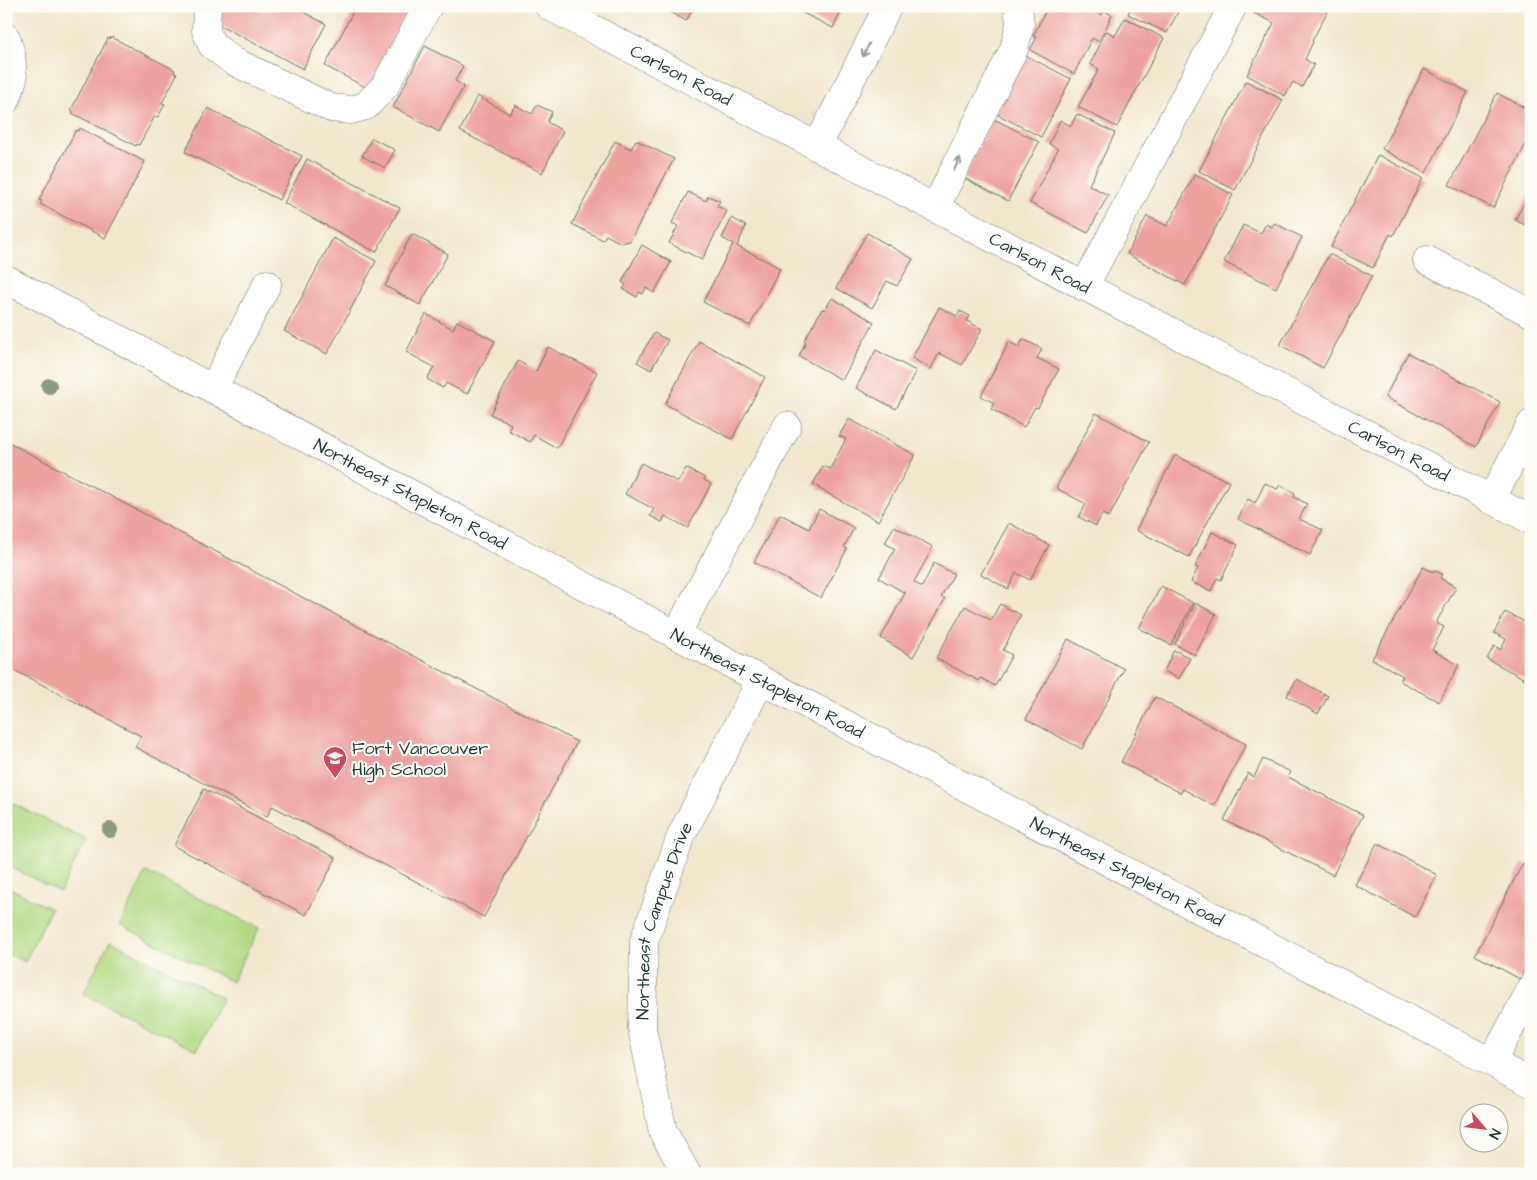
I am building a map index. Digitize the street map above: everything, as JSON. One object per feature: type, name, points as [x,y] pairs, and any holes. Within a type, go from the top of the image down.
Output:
[{"type":"street","points":[[207,6],[206,31],[212,45],[233,60],[331,108],[351,110],[366,106],[386,86],[428,6]]},
{"type":"street","name":"Carlson Road","points":[[549,6],[587,15],[817,147],[1531,520]]},
{"type":"street","points":[[817,147],[888,6]]},
{"type":"street","points":[[935,208],[1014,49],[1020,24],[1018,6]]},
{"type":"street","points":[[1084,287],[1233,6]]},
{"type":"street","points":[[6,38],[11,54],[13,78],[6,100]]},
{"type":"street","points":[[1427,260],[1531,313]]},
{"type":"street","name":"Northeast Stapleton Road","points":[[6,279],[761,680],[1531,1082]]},
{"type":"street","points":[[213,389],[267,284]]},
{"type":"street","points":[[1491,500],[1531,424]]},
{"type":"street","points":[[676,635],[787,426]]},
{"type":"street","name":"Northeast Campus Drive","points":[[687,1174],[663,1132],[642,1028],[644,940],[682,836],[761,680]]},
{"type":"street","points":[[1492,1062],[1531,990]]},
{"type":"street","points":[[665,1174],[671,1145]]},
{"type":"green space","points":[[6,800],[86,840],[60,892],[6,865]]},
{"type":"green space","points":[[146,872],[259,928],[232,982],[120,925]]},
{"type":"green space","points":[[6,886],[51,909],[25,962],[6,953]]},
{"type":"green space","points":[[110,941],[223,998],[197,1050],[83,994]]},
{"type":"building","points":[[144,6],[184,6],[183,11],[143,9]]},
{"type":"building","points":[[219,6],[292,6],[326,24],[303,69],[212,21]]},
{"type":"building","points":[[356,6],[415,6],[371,90],[325,66]]},
{"type":"building","points":[[660,6],[694,6],[686,21]]},
{"type":"building","points":[[789,6],[844,6],[833,28]]},
{"type":"building","points":[[1048,6],[1052,8],[1053,6],[1085,6],[1102,15],[1104,11],[1112,15],[1099,42],[1092,38],[1074,74],[1030,50],[1037,37],[1033,36]]},
{"type":"building","points":[[1132,6],[1181,6],[1167,33],[1128,14]]},
{"type":"building","points":[[1258,6],[1330,6],[1305,59],[1314,65],[1302,87],[1293,82],[1285,96],[1247,75],[1274,23],[1254,13]]},
{"type":"building","points":[[1125,18],[1164,38],[1117,127],[1078,107],[1099,69],[1090,64],[1107,31],[1115,36]]},
{"type":"building","points":[[111,37],[175,70],[174,73],[177,74],[162,103],[165,104],[158,117],[155,116],[139,145],[137,144],[136,146],[72,113],[73,111],[71,110],[108,38],[110,39]]},
{"type":"building","points":[[425,46],[463,66],[455,81],[464,86],[439,132],[393,107]]},
{"type":"building","points":[[1025,55],[1071,79],[1041,137],[995,113]]},
{"type":"building","points":[[1424,69],[1468,92],[1426,173],[1382,149]]},
{"type":"building","points":[[1246,81],[1283,100],[1235,190],[1199,171]]},
{"type":"building","points":[[1497,93],[1531,111],[1531,134],[1493,208],[1449,185]]},
{"type":"building","points":[[477,96],[510,114],[515,105],[532,114],[537,105],[552,112],[547,122],[563,131],[542,173],[460,131]]},
{"type":"building","points":[[208,108],[302,156],[279,200],[185,152]]},
{"type":"building","points":[[1077,114],[1115,133],[1089,185],[1108,195],[1088,233],[1030,203],[1058,149],[1049,144],[1060,120],[1071,126]]},
{"type":"building","points":[[992,118],[1039,142],[1008,201],[964,178]]},
{"type":"building","points":[[80,128],[145,162],[105,238],[40,204],[42,201],[39,200],[76,130],[78,131]]},
{"type":"building","points":[[372,138],[395,150],[385,168],[362,156]]},
{"type":"building","points":[[636,140],[674,159],[630,241],[621,243],[606,235],[603,240],[572,224],[615,141],[631,149]]},
{"type":"building","points":[[1378,155],[1423,178],[1393,236],[1390,234],[1373,268],[1331,247]]},
{"type":"building","points":[[307,159],[400,208],[376,252],[284,203]]},
{"type":"building","points":[[1195,174],[1233,195],[1185,285],[1127,254],[1147,216],[1167,226]]},
{"type":"building","points":[[1531,190],[1531,228],[1515,220]]},
{"type":"building","points":[[688,192],[706,201],[708,196],[720,201],[717,206],[727,211],[702,260],[669,243],[678,226],[672,223]]},
{"type":"building","points":[[732,218],[746,226],[737,246],[780,268],[750,326],[703,302],[733,244],[722,238]]},
{"type":"building","points":[[1274,223],[1302,237],[1276,288],[1224,262],[1243,225],[1261,233],[1266,224],[1272,227]]},
{"type":"building","points":[[867,233],[913,259],[897,286],[887,281],[872,308],[836,288]]},
{"type":"building","points":[[412,234],[448,254],[420,305],[385,286]]},
{"type":"building","points":[[333,238],[376,261],[327,354],[284,331]]},
{"type":"building","points":[[642,245],[671,262],[654,293],[646,288],[643,294],[639,292],[637,297],[623,289],[626,285],[622,282]]},
{"type":"building","points":[[1329,254],[1372,276],[1323,368],[1280,345]]},
{"type":"building","points":[[832,298],[874,322],[842,380],[799,356],[806,342],[804,341],[822,309],[825,310]]},
{"type":"building","points":[[939,307],[957,316],[960,311],[970,316],[967,321],[982,329],[962,365],[939,353],[931,369],[912,358]]},
{"type":"building","points":[[426,314],[453,329],[457,321],[495,341],[467,394],[446,383],[443,388],[427,379],[434,367],[406,352]]},
{"type":"building","points":[[654,333],[668,340],[651,370],[637,362]]},
{"type":"building","points":[[1023,339],[1042,349],[1037,358],[1059,369],[1038,408],[1035,407],[1024,427],[991,409],[994,403],[981,396],[1009,342],[1019,347]]},
{"type":"building","points":[[699,341],[765,377],[732,439],[665,404]]},
{"type":"building","points":[[548,347],[597,372],[557,448],[534,435],[530,442],[508,430],[511,424],[490,414],[518,361],[536,371]]},
{"type":"building","points":[[876,350],[916,371],[896,409],[856,388]]},
{"type":"building","points":[[1408,353],[1500,402],[1476,447],[1385,397]]},
{"type":"building","points":[[1096,413],[1149,442],[1109,517],[1102,514],[1096,526],[1079,517],[1086,504],[1056,488]]},
{"type":"building","points":[[849,419],[915,455],[878,521],[813,484],[823,466],[830,469],[846,439],[839,436]]},
{"type":"building","points":[[6,441],[577,742],[484,917],[272,806],[267,817],[135,747],[141,736],[6,666]]},
{"type":"building","points":[[1175,455],[1229,482],[1189,557],[1136,530]]},
{"type":"building","points":[[641,463],[678,482],[686,468],[705,478],[704,480],[711,484],[688,528],[665,516],[662,522],[650,516],[654,509],[625,494]]},
{"type":"building","points":[[1265,483],[1277,489],[1280,485],[1295,493],[1294,497],[1307,504],[1299,519],[1323,530],[1310,555],[1238,519],[1248,499],[1255,503]]},
{"type":"building","points":[[819,509],[854,528],[844,547],[847,549],[821,598],[754,562],[780,514],[809,529]]},
{"type":"building","points":[[1009,523],[1049,545],[1030,580],[1016,573],[1008,589],[981,574]]},
{"type":"building","points":[[894,526],[933,547],[914,582],[922,587],[934,563],[954,574],[941,597],[945,599],[913,657],[881,638],[905,593],[879,578],[895,549],[885,543]]},
{"type":"building","points":[[1212,532],[1238,545],[1221,580],[1217,578],[1211,591],[1191,582],[1198,568],[1195,567]]},
{"type":"building","points":[[1423,567],[1442,574],[1440,578],[1456,587],[1436,623],[1444,627],[1432,650],[1459,665],[1439,702],[1400,681],[1403,676],[1372,659]]},
{"type":"building","points":[[1161,586],[1193,603],[1171,645],[1139,628]]},
{"type":"building","points":[[1195,603],[1216,614],[1195,655],[1175,644]]},
{"type":"building","points":[[1000,604],[1021,615],[1003,650],[1012,655],[995,686],[981,678],[979,681],[936,658],[965,606],[991,620]]},
{"type":"building","points":[[1505,612],[1531,625],[1531,677],[1529,681],[1487,659],[1494,646],[1501,650],[1506,639],[1494,633]]},
{"type":"building","points":[[1068,639],[1124,669],[1082,749],[1026,719]]},
{"type":"building","points":[[1174,650],[1190,658],[1179,679],[1164,671]]},
{"type":"building","points":[[1297,679],[1328,696],[1318,714],[1287,696]]},
{"type":"building","points":[[1155,697],[1246,744],[1214,806],[1183,789],[1181,793],[1121,762]]},
{"type":"building","points":[[1263,759],[1291,772],[1288,777],[1363,815],[1333,875],[1224,820],[1248,773],[1254,777]]},
{"type":"building","points":[[204,789],[336,858],[306,915],[174,846]]},
{"type":"building","points":[[1377,843],[1437,875],[1415,917],[1355,885]]},
{"type":"building","points":[[1523,863],[1531,867],[1531,957],[1520,979],[1475,955]]},
{"type":"place","name":"Fort Vancouver High School","points":[[335,779]]}]
